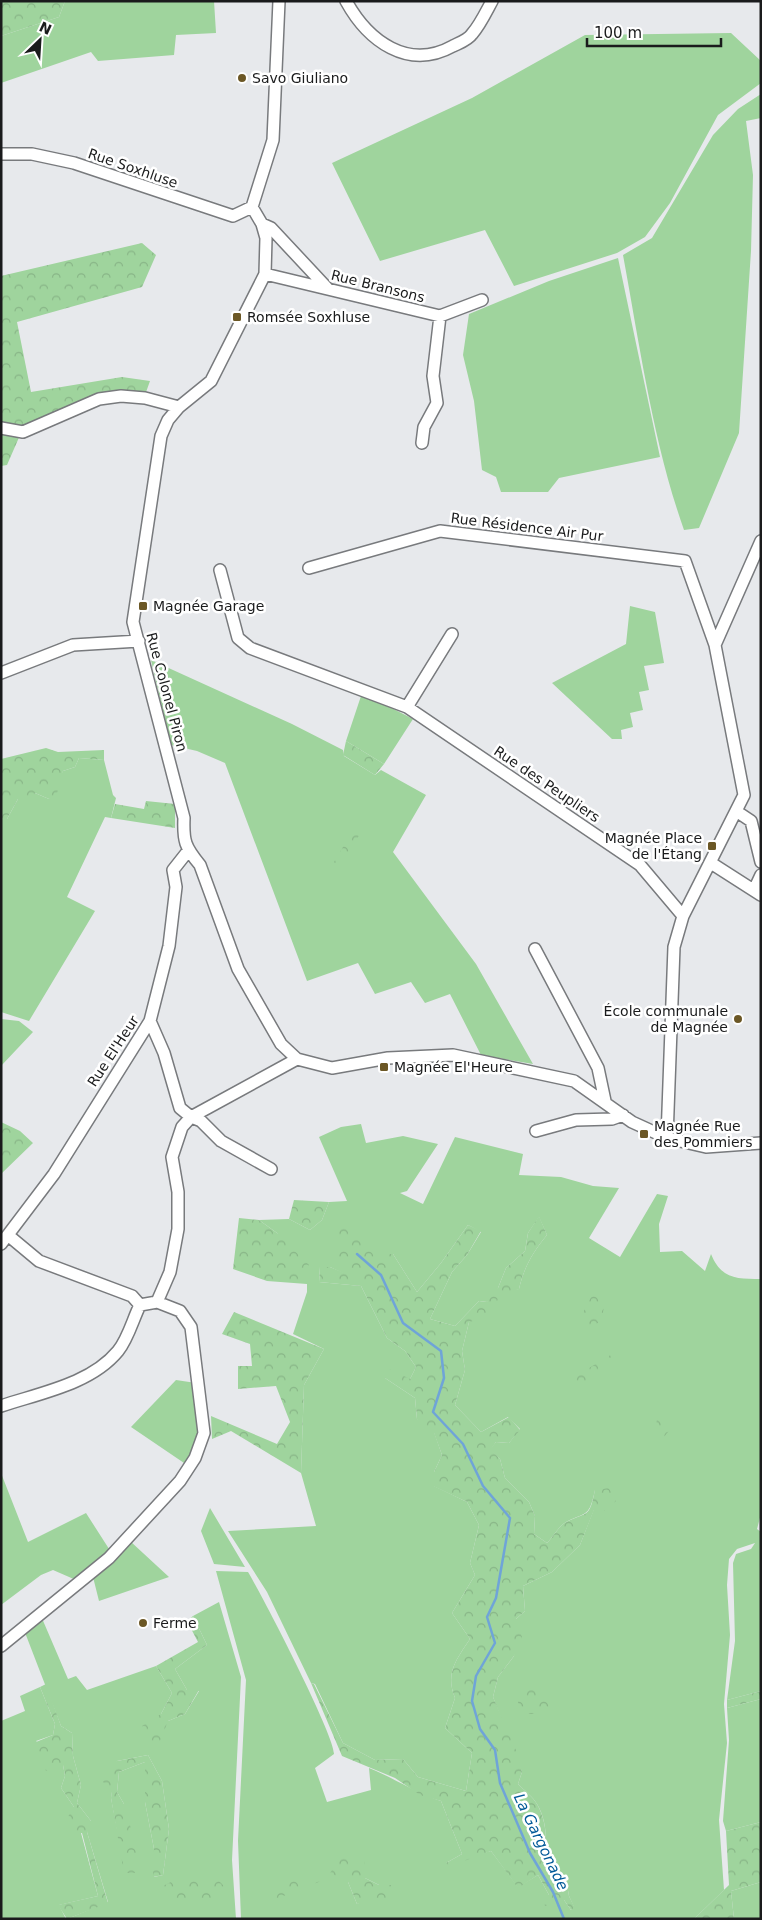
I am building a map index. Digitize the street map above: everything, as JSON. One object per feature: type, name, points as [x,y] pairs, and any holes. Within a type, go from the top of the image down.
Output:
[{"type":"street","points":[[252,207],[273,140],[279,1]]},
{"type":"street","points":[[346,1],[353,14],[385,47],[399,53],[415,55],[441,53],[472,35],[492,1]]},
{"type":"street","name":"Rue Soxhluse","points":[[1,154],[32,154],[74,164],[232,216],[252,207]]},
{"type":"street","name":"Rue Colonel Piron","points":[[252,207],[262,224],[266,238],[265,274],[211,380],[179,407],[168,420],[161,436],[133,622],[184,818],[183,838],[188,851],[200,865],[238,969],[281,1044],[297,1059]]},
{"type":"street","points":[[262,224],[271,228],[328,289]]},
{"type":"street","name":"Rue Bransons","points":[[265,274],[440,316],[482,300]]},
{"type":"street","points":[[422,443],[424,427],[437,403],[433,376],[440,316]]},
{"type":"street","points":[[1,428],[23,432],[99,399],[121,396],[145,398],[179,407]]},
{"type":"street","name":"Rue Résidence Air Pur","points":[[309,568],[440,531],[685,561],[715,645]]},
{"type":"street","points":[[668,1138],[674,947],[684,916],[744,794],[715,645],[761,541]]},
{"type":"street","name":"Rue des Peupliers","points":[[220,570],[238,638],[250,648],[407,707],[640,865],[684,916]]},
{"type":"street","points":[[407,707],[452,634]]},
{"type":"street","points":[[1,673],[73,645],[139,641]]},
{"type":"street","points":[[736,811],[751,821],[761,862]]},
{"type":"street","name":"Rue El'Heur","points":[[5,1240],[54,1174],[150,1021],[169,946],[176,887],[173,870],[188,851]]},
{"type":"street","points":[[710,863],[757,893],[761,875]]},
{"type":"street","points":[[535,949],[598,1068],[606,1101]]},
{"type":"street","points":[[150,1021],[164,1053],[180,1108],[191,1117],[201,1121],[221,1141],[272,1169]]},
{"type":"street","points":[[157,1302],[170,1272],[178,1229],[178,1192],[172,1157],[182,1127],[191,1117],[297,1059],[332,1068],[388,1058],[453,1054],[574,1081],[606,1101],[623,1115],[668,1138],[706,1147],[761,1143]]},
{"type":"street","points":[[536,1131],[576,1120],[612,1119],[623,1115]]},
{"type":"street","points":[[5,1240],[39,1261],[132,1296],[140,1305]]},
{"type":"street","points":[[1,1646],[109,1558],[180,1482],[195,1458],[204,1433],[191,1327],[180,1311],[157,1302],[140,1305]]},
{"type":"street","points":[[1,1406],[66,1386],[106,1364],[120,1349],[140,1305]]},
{"type":"green space","points":[[1,1],[65,1],[59,17],[1,36]]},
{"type":"green space","points":[[65,1],[214,1],[216,33],[176,35],[174,55],[98,61],[91,52],[1,83],[1,36],[59,17]]},
{"type":"green space","points":[[731,33],[761,61],[761,83],[718,115],[670,203],[645,237],[617,253],[514,286],[485,230],[380,261],[332,163],[472,98],[585,35]]},
{"type":"green space","points":[[761,94],[761,118],[746,121],[753,175],[751,251],[739,433],[699,528],[684,530],[673,497],[656,429],[623,255],[652,238],[713,135],[738,109]]},
{"type":"green space","points":[[142,243],[156,255],[142,287],[17,322],[31,392],[122,377],[150,381],[145,395],[104,393],[24,426],[7,465],[1,466],[1,276]]},
{"type":"green space","points":[[618,258],[660,457],[559,478],[548,492],[501,492],[496,477],[482,470],[474,401],[463,355],[469,314],[549,281]]},
{"type":"green space","points":[[630,606],[655,612],[664,663],[644,666],[649,690],[639,692],[643,710],[630,713],[633,727],[621,730],[622,739],[612,739],[552,683],[626,644]]},
{"type":"green space","points":[[151,660],[292,724],[343,750],[344,756],[375,775],[381,770],[426,795],[393,852],[476,964],[533,1064],[481,1055],[450,994],[425,1003],[411,982],[375,994],[358,963],[307,981],[225,763],[197,751],[171,745]]},
{"type":"green space","points":[[362,693],[413,719],[384,764],[346,741]]},
{"type":"green space","points":[[346,741],[384,764],[375,775],[343,755]]},
{"type":"green space","points":[[46,748],[58,752],[104,750],[104,760],[79,758],[75,767],[63,771],[56,797],[49,799],[35,793],[29,801],[18,799],[7,819],[1,819],[1,759]]},
{"type":"green space","points":[[79,758],[104,760],[113,795],[116,798],[111,818],[105,817],[67,897],[95,911],[29,1021],[1,1012],[1,819],[7,819],[18,799],[35,793],[49,799],[63,771],[75,767]]},
{"type":"green space","points":[[146,801],[175,804],[175,828],[111,818],[115,804],[144,809]]},
{"type":"green space","points":[[352,832],[359,835],[347,864],[334,871],[331,867]]},
{"type":"green space","points":[[1,1019],[19,1021],[33,1032],[1,1066]]},
{"type":"green space","points":[[1,1122],[20,1131],[33,1143],[1,1174]]},
{"type":"green space","points":[[361,1124],[366,1143],[403,1136],[438,1144],[407,1191],[400,1193],[423,1204],[455,1137],[523,1154],[519,1175],[561,1177],[593,1186],[619,1188],[589,1238],[620,1257],[657,1194],[668,1196],[659,1224],[660,1252],[682,1251],[705,1271],[711,1254],[720,1268],[731,1276],[744,1279],[761,1279],[761,1514],[757,1529],[761,1532],[761,1691],[727,1700],[735,1641],[733,1563],[736,1554],[751,1549],[755,1543],[737,1549],[729,1559],[727,1585],[730,1635],[724,1704],[727,1743],[719,1820],[724,1890],[694,1919],[241,1919],[238,1841],[246,1680],[216,1571],[248,1572],[282,1635],[311,1695],[323,1721],[334,1754],[315,1768],[327,1802],[371,1790],[369,1768],[441,1801],[462,1854],[446,1863],[491,1851],[518,1887],[538,1875],[549,1895],[564,1900],[571,1910],[574,1907],[569,1896],[566,1879],[553,1877],[544,1866],[546,1842],[545,1826],[541,1811],[531,1796],[518,1784],[522,1772],[493,1697],[498,1677],[514,1656],[516,1619],[525,1611],[523,1586],[552,1572],[580,1545],[594,1509],[595,1490],[589,1509],[563,1524],[547,1543],[534,1534],[535,1516],[529,1502],[505,1478],[500,1459],[490,1449],[496,1442],[509,1443],[520,1429],[508,1417],[481,1432],[455,1405],[465,1370],[462,1351],[469,1322],[501,1291],[519,1289],[530,1260],[547,1235],[539,1217],[528,1233],[525,1251],[506,1268],[498,1288],[487,1302],[479,1301],[455,1326],[430,1319],[452,1272],[467,1255],[481,1232],[468,1225],[441,1263],[417,1292],[393,1254],[347,1266],[347,1275],[330,1267],[320,1267],[319,1282],[361,1286],[387,1338],[405,1351],[416,1367],[410,1379],[385,1378],[415,1398],[417,1419],[434,1432],[442,1455],[434,1472],[434,1486],[467,1502],[479,1525],[470,1563],[475,1575],[452,1613],[470,1639],[456,1660],[452,1674],[452,1689],[455,1698],[445,1728],[472,1753],[466,1791],[418,1777],[403,1759],[375,1760],[343,1743],[315,1684],[311,1683],[267,1592],[228,1531],[316,1526],[301,1473],[304,1385],[324,1349],[293,1334],[307,1292],[307,1284],[277,1233],[259,1220],[289,1219],[310,1230],[322,1220],[329,1202],[347,1201],[319,1137],[341,1127]],"holes":[[[365,1878],[379,1885],[395,1885],[357,1904],[348,1882]]]},
{"type":"green space","points":[[294,1200],[329,1202],[322,1220],[310,1230],[289,1219]]},
{"type":"green space","points":[[539,1216],[547,1235],[530,1260],[519,1289],[508,1293],[501,1292],[497,1301],[491,1302],[485,1318],[469,1322],[462,1351],[465,1370],[455,1405],[481,1432],[509,1417],[520,1430],[509,1443],[496,1442],[491,1449],[500,1459],[505,1478],[529,1502],[535,1516],[534,1534],[547,1543],[563,1524],[583,1515],[589,1510],[595,1490],[609,1488],[616,1501],[604,1511],[594,1510],[580,1545],[552,1572],[523,1586],[525,1611],[516,1619],[522,1637],[514,1656],[498,1677],[493,1697],[518,1755],[522,1772],[518,1784],[531,1796],[541,1811],[546,1843],[544,1866],[553,1877],[566,1878],[569,1896],[575,1908],[571,1910],[564,1900],[545,1906],[544,1901],[549,1895],[538,1875],[518,1888],[491,1851],[448,1867],[446,1863],[462,1854],[441,1801],[420,1795],[395,1778],[342,1756],[311,1683],[314,1684],[343,1743],[375,1760],[403,1759],[418,1777],[466,1791],[472,1753],[445,1728],[455,1698],[451,1681],[452,1674],[456,1660],[470,1639],[452,1613],[475,1575],[470,1563],[479,1525],[467,1502],[433,1486],[434,1472],[442,1455],[434,1433],[420,1429],[415,1398],[385,1378],[390,1369],[410,1379],[416,1367],[405,1351],[387,1338],[361,1286],[319,1282],[320,1267],[330,1267],[347,1274],[347,1266],[335,1258],[340,1225],[372,1247],[374,1254],[393,1254],[417,1292],[441,1263],[468,1225],[481,1231],[467,1255],[452,1272],[430,1319],[455,1326],[479,1301],[487,1302],[490,1289],[498,1288],[506,1268],[525,1251],[528,1233]]},
{"type":"green space","points":[[239,1218],[259,1220],[277,1233],[309,1265],[307,1284],[267,1281],[233,1269]]},
{"type":"green space","points":[[593,1293],[605,1298],[602,1320],[592,1327],[580,1319]]},
{"type":"green space","points":[[234,1312],[324,1349],[304,1385],[301,1473],[231,1431],[212,1439],[211,1416],[277,1444],[290,1422],[276,1386],[238,1389],[238,1366],[252,1366],[250,1344],[222,1334]]},
{"type":"green space","points":[[619,1350],[624,1353],[578,1387],[571,1384],[569,1380]]},
{"type":"green space","points":[[176,1380],[196,1383],[202,1434],[187,1465],[131,1427]]},
{"type":"green space","points":[[657,1419],[675,1423],[660,1442],[653,1442]]},
{"type":"green space","points":[[1,1473],[28,1542],[86,1513],[111,1552],[76,1580],[53,1570],[41,1575],[1,1605]]},
{"type":"green space","points":[[210,1508],[245,1567],[214,1564],[201,1531]]},
{"type":"green space","points":[[130,1541],[169,1577],[99,1601],[92,1573]]},
{"type":"green space","points":[[219,1602],[241,1677],[232,1860],[236,1919],[67,1919],[108,1902],[87,1832],[91,1821],[77,1803],[81,1785],[73,1756],[72,1733],[61,1726],[24,1630],[41,1616],[68,1679],[76,1676],[87,1690],[156,1666],[172,1693],[161,1714],[168,1721],[185,1714],[199,1691],[187,1690],[175,1669],[207,1645],[193,1616]],"holes":[[[148,1755],[162,1781],[169,1829],[163,1875],[154,1877],[154,1849],[145,1802],[145,1762],[119,1772],[117,1792],[124,1804],[117,1829],[111,1798],[117,1761]]]},
{"type":"green space","points":[[193,1616],[207,1645],[175,1669],[187,1690],[199,1690],[185,1714],[168,1721],[158,1746],[148,1746],[142,1740],[142,1726],[161,1714],[172,1693],[156,1666],[198,1642],[187,1621]]},
{"type":"green space","points":[[46,1684],[61,1726],[72,1733],[73,1756],[81,1785],[77,1803],[91,1821],[92,1830],[87,1832],[108,1903],[67,1919],[58,1905],[98,1896],[82,1833],[75,1834],[66,1820],[74,1807],[61,1788],[65,1776],[63,1765],[46,1771],[36,1742],[53,1735],[55,1724],[40,1687]]},
{"type":"green space","points":[[523,1685],[540,1691],[553,1704],[544,1714],[521,1714],[516,1694]]},
{"type":"green space","points":[[40,1687],[55,1724],[53,1735],[36,1741],[63,1765],[65,1776],[61,1788],[74,1807],[98,1896],[59,1905],[66,1919],[1,1919],[1,1721],[25,1711],[20,1696]]},
{"type":"green space","points":[[761,1691],[761,1699],[727,1708],[727,1700]]},
{"type":"green space","points":[[761,1699],[761,1822],[726,1831],[723,1821],[729,1740],[727,1708]]},
{"type":"green space","points":[[148,1755],[162,1781],[169,1829],[163,1875],[153,1877],[154,1849],[145,1802],[145,1762],[119,1772],[117,1792],[124,1804],[139,1857],[135,1873],[124,1873],[111,1798],[112,1789],[103,1782],[103,1771],[117,1761]]},
{"type":"green space","points":[[761,1822],[761,1882],[731,1891],[734,1919],[694,1919],[729,1885],[726,1831]]},
{"type":"green space","points":[[364,1855],[365,1878],[379,1885],[395,1885],[399,1895],[357,1904],[348,1882],[330,1873],[341,1857]]},
{"type":"green space","points":[[321,1873],[323,1876],[321,1881],[271,1901],[270,1888]]},
{"type":"green space","points":[[175,1880],[219,1881],[228,1890],[218,1897],[174,1903],[159,1888]]},
{"type":"green space","points":[[761,1882],[761,1919],[734,1919],[731,1891]]},
{"type":"waterway","name":"La Gargonade","points":[[357,1254],[381,1275],[403,1323],[441,1351],[444,1378],[433,1412],[463,1444],[483,1486],[510,1518],[496,1598],[487,1617],[495,1643],[476,1676],[472,1701],[480,1729],[495,1750],[500,1783],[530,1853],[553,1892],[564,1919]]},
{"type":"place","name":"Savo Giuliano","points":[[242,78]]},
{"type":"place","name":"Romsée Soxhluse","points":[[237,317]]},
{"type":"place","name":"Magnée Garage","points":[[143,606]]},
{"type":"place","name":"Magnée Place de l'Étang","points":[[712,846]]},
{"type":"place","name":"École communale de Magnée","points":[[738,1019]]},
{"type":"place","name":"Magnée El'Heure","points":[[384,1067]]},
{"type":"place","name":"Magnée Rue des Pommiers","points":[[644,1134]]},
{"type":"place","name":"Ferme","points":[[143,1623]]}]
